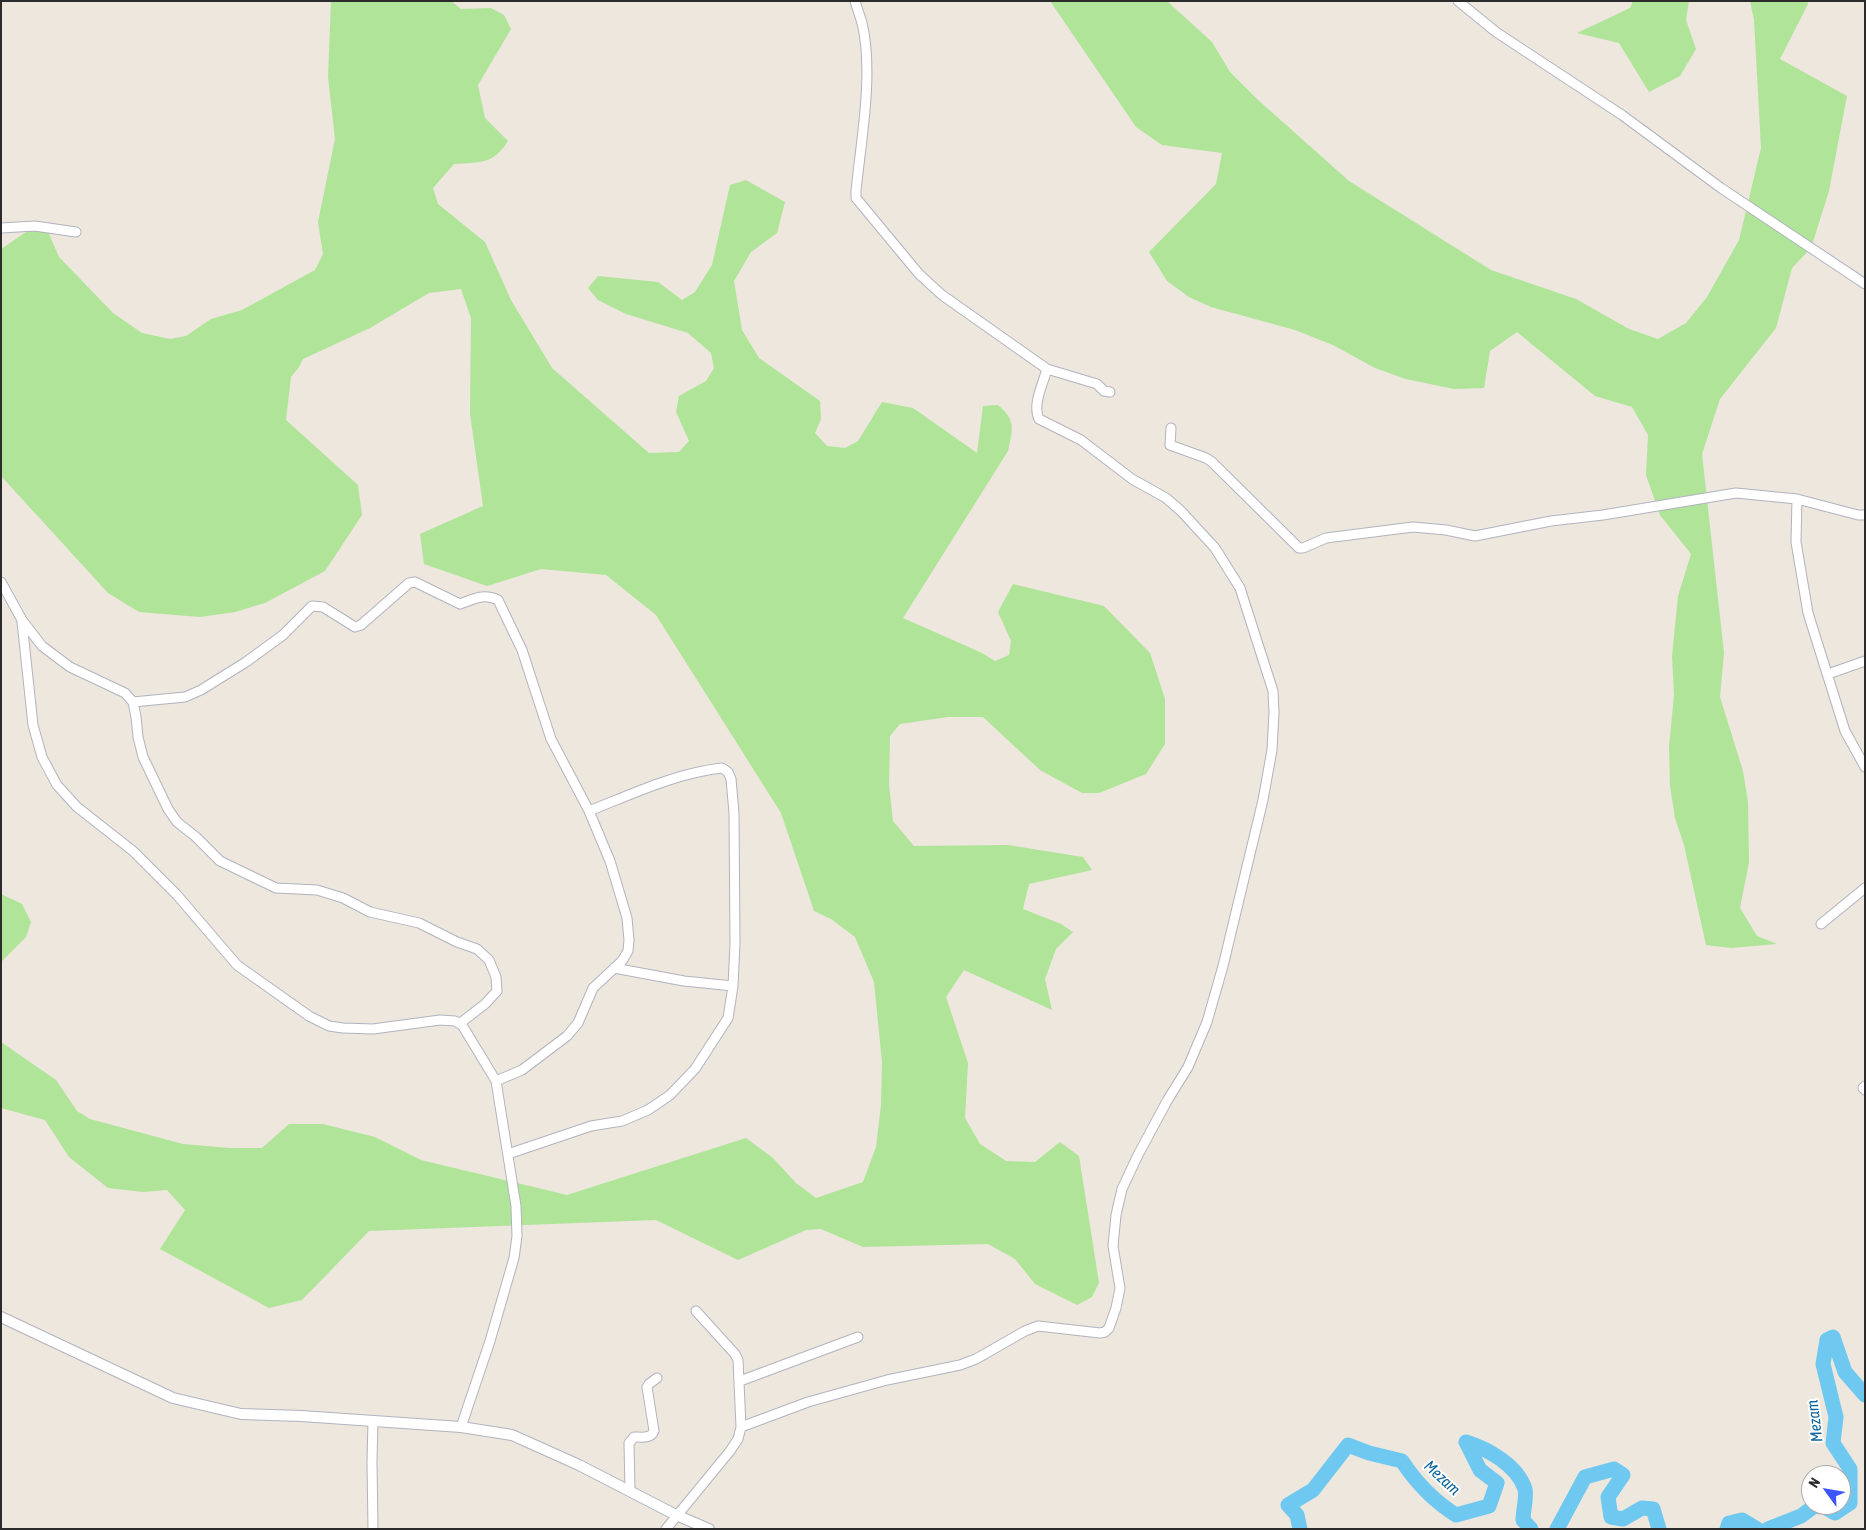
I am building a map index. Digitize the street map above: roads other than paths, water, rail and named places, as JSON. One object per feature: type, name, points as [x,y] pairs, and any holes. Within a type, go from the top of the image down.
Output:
[{"type":"street","points":[[854,1],[862,24],[866,61],[865,98],[856,198],[919,274],[942,295],[1047,369],[1097,384],[1104,391],[1110,392]]},
{"type":"street","points":[[1458,1],[1496,32],[1622,115],[1721,188],[1865,284]]},
{"type":"street","points":[[1,228],[46,227],[76,232]]},
{"type":"street","points":[[741,1427],[808,1402],[870,1385],[960,1365],[976,1359],[1025,1330],[1038,1326],[1105,1332],[1109,1328],[1116,1308],[1120,1288],[1113,1246],[1116,1215],[1122,1189],[1167,1101],[1188,1067],[1207,1022],[1263,800],[1272,750],[1273,691],[1240,588],[1215,548],[1181,510],[1166,498],[1132,479],[1082,440],[1040,419],[1037,414],[1037,403],[1047,369]]},
{"type":"street","points":[[1171,428],[1170,445],[1212,462],[1299,548],[1326,538],[1413,527],[1446,530],[1475,536],[1550,521],[1603,515],[1736,494],[1797,499],[1858,515],[1865,515]]},
{"type":"street","points":[[1797,499],[1796,542],[1808,613],[1845,731],[1865,767]]},
{"type":"street","points":[[1,582],[22,620],[42,646],[70,667],[125,692],[133,702],[143,757],[168,809],[177,822],[196,837],[220,861],[276,888],[317,890],[343,898],[370,912],[419,923],[457,942],[477,949],[489,960],[496,977],[497,991],[463,1021],[462,1025]]},
{"type":"street","points":[[133,702],[185,697],[201,690],[246,662],[283,635],[312,606],[323,607],[332,611],[355,627],[361,625],[408,583],[415,582],[460,604],[484,596],[491,596],[498,600],[522,650],[551,739],[589,811],[610,861],[627,918],[629,940],[628,951],[622,961],[593,988],[578,1023],[567,1036],[522,1070],[496,1081]]},
{"type":"street","points":[[22,620],[33,725],[42,757],[57,785],[77,806],[140,857],[177,895],[237,965],[309,1016],[330,1026],[373,1029],[440,1020],[455,1021],[462,1025],[496,1081],[516,1206],[517,1236],[514,1258],[490,1340],[461,1427]]},
{"type":"street","points":[[1828,674],[1865,661]]},
{"type":"street","points":[[508,1154],[591,1126],[622,1121],[648,1110],[670,1095],[696,1069],[728,1018],[733,986],[735,942],[734,813],[731,779],[728,772],[722,768],[712,769],[667,780],[589,811]]},
{"type":"street","points":[[1821,924],[1865,888]]},
{"type":"street","points":[[614,968],[684,982],[733,986]]},
{"type":"street","points":[[1865,1086],[1863,1088],[1865,1090]]},
{"type":"street","points":[[666,1529],[730,1452],[738,1439],[741,1427],[740,1382],[736,1354],[696,1311]]},
{"type":"street","points":[[1,1317],[173,1398],[241,1414],[461,1427],[512,1435],[548,1450],[676,1515],[708,1529]]},
{"type":"street","points":[[740,1382],[858,1337]]},
{"type":"street","points":[[630,1491],[629,1443],[634,1437],[649,1437],[654,1431],[648,1387],[657,1378]]},
{"type":"street","points":[[373,1421],[373,1529]]},
{"type":"waterway","name":"Mezam","points":[[1847,1465],[1833,1443],[1836,1417],[1823,1364],[1827,1340],[1833,1337],[1845,1372],[1865,1395]]},
{"type":"waterway","name":"Mezam","points":[[1300,1529],[1297,1515],[1288,1505],[1313,1490],[1348,1445],[1369,1453],[1402,1461],[1426,1491],[1456,1515],[1489,1506],[1497,1483],[1480,1470],[1466,1442],[1501,1459],[1516,1473],[1525,1489],[1523,1520],[1531,1529]]},
{"type":"waterway","name":"Mezam","points":[[1557,1529],[1585,1477],[1614,1469],[1623,1475],[1608,1497],[1611,1517],[1623,1519],[1642,1508],[1653,1509],[1659,1529]]},
{"type":"waterway","name":"Mezam","points":[[1768,1529],[1802,1515]]},
{"type":"waterway","name":"Mezam","points":[[1727,1529],[1729,1523],[1742,1520],[1757,1529]]}]
